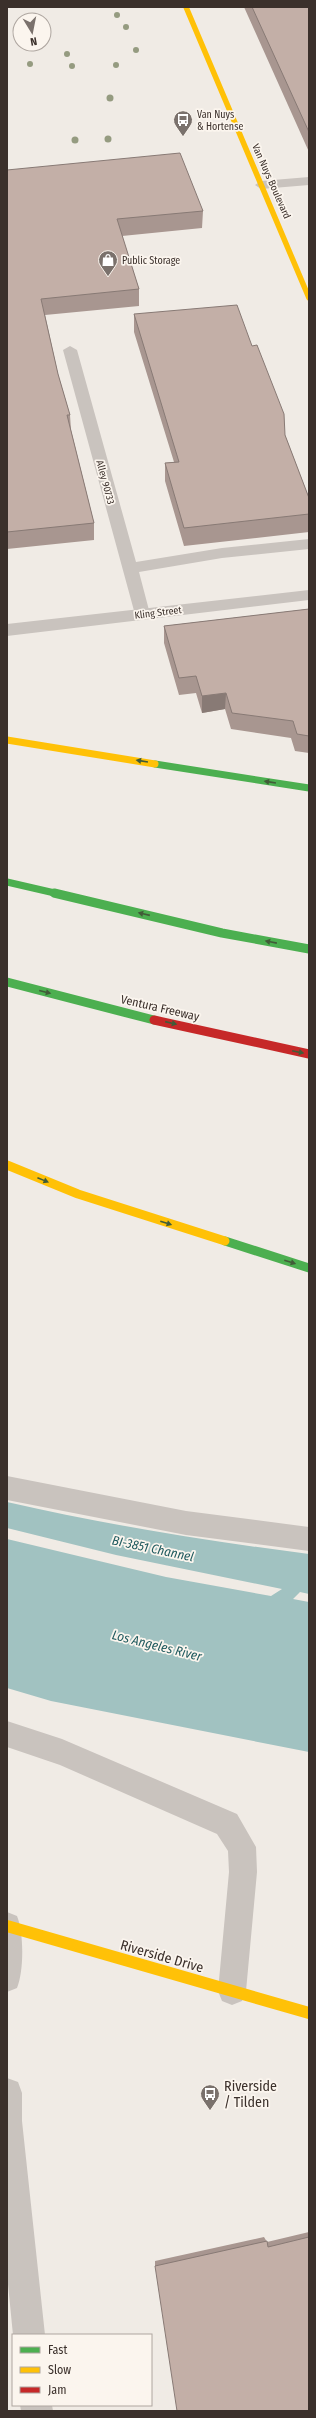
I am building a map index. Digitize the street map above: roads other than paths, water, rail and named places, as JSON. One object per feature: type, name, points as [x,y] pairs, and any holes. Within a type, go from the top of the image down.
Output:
[{"type":"main road","name":"Van Nuys Boulevard","points":[[186,7],[309,298]]},
{"type":"main road","points":[[7,740],[309,788]]},
{"type":"main road","points":[[7,882],[222,932],[309,949]]},
{"type":"main road","name":"Ventura Freeway","points":[[7,982],[140,1016],[309,1054]]},
{"type":"main road","points":[[7,1165],[78,1194],[309,1268]]},
{"type":"main road","name":"Riverside Drive","points":[[7,1926],[309,2013]]},
{"type":"street","points":[[261,185],[309,181]]},
{"type":"street","name":"Alley 90733","points":[[70,350],[142,614]]},
{"type":"street","points":[[129,568],[222,552],[309,544]]},
{"type":"street","name":"Kling Street","points":[[7,630],[309,595]]},
{"type":"street","points":[[7,1488],[186,1523],[309,1539]]},
{"type":"street","points":[[7,1734],[62,1752],[227,1824],[242,1847],[243,1872],[232,1990]]},
{"type":"street","points":[[7,1926],[7,1978]]},
{"type":"street","points":[[7,2093],[7,2121],[29,2334]]},
{"type":"water","points":[[7,1502],[158,1532],[309,1554],[309,1594],[300,1592],[293,1599],[309,1602],[309,1752],[51,1701],[7,1688],[7,1539],[166,1577],[271,1596],[282,1589],[116,1555],[7,1528]]},
{"type":"place","name":"Van Nuys & Hortense","points":[[183,137]]},
{"type":"place","name":"Public Storage","points":[[108,277]]},
{"type":"place","name":"Riverside / Tilden","points":[[210,2111]]},
{"type":"water label","name":"BI-3851 Channel","points":[[153,1548]]},
{"type":"water label","name":"Los Angeles River","points":[[157,1645]]}]
